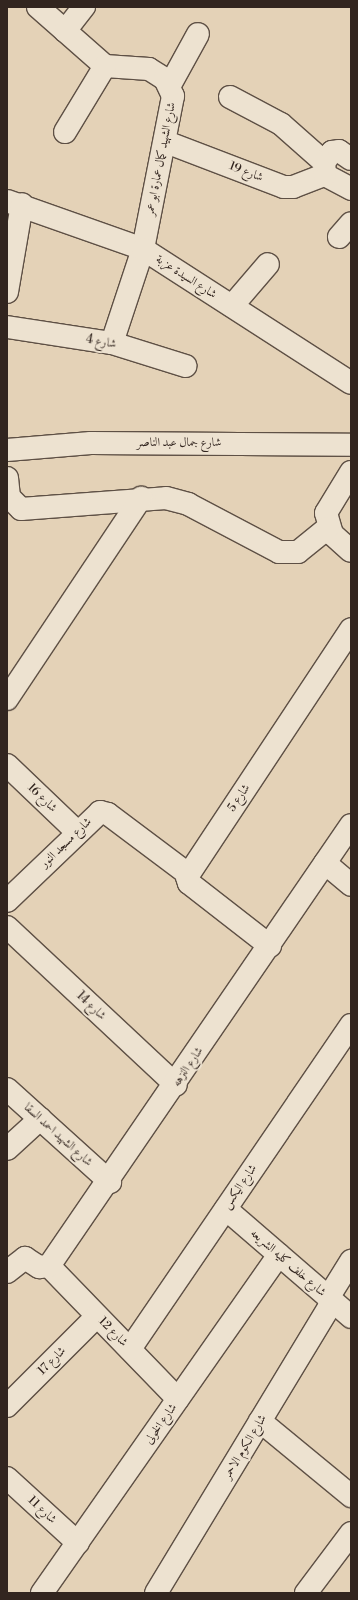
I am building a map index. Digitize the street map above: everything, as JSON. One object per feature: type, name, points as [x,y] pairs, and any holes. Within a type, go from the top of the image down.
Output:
[{"type":"street","points":[[38,7],[105,66],[65,132]]},
{"type":"street","points":[[65,30],[84,7]]},
{"type":"street","points":[[170,86],[198,34]]},
{"type":"street","name":"شارع الشهيد كمال عمارة ابو عمر","points":[[105,66],[140,66],[157,73],[170,86],[174,106],[143,249],[112,343]]},
{"type":"street","points":[[230,97],[281,124],[324,168],[351,189]]},
{"type":"street","name":"شارع 19","points":[[166,142],[289,188],[324,168],[335,151],[351,159]]},
{"type":"street","points":[[7,292],[15,203]]},
{"type":"street","name":"شارع السيدة عزبة","points":[[15,203],[143,249],[351,383]]},
{"type":"street","points":[[232,306],[268,264]]},
{"type":"street","name":"شارع 4","points":[[10,328],[112,343],[186,366]]},
{"type":"street","name":"شارع جمال عبد الناصر","points":[[7,450],[92,443],[351,445]]},
{"type":"street","points":[[351,472],[326,513],[328,528],[351,551]]},
{"type":"street","points":[[7,478],[12,503],[27,510],[140,498],[166,498],[188,504],[279,552],[298,552],[328,528]]},
{"type":"street","points":[[7,699],[140,498]]},
{"type":"street","name":"شارع 5","points":[[188,874],[351,629]]},
{"type":"street","name":"شارع 16","points":[[7,765],[78,832]]},
{"type":"street","name":"شارع مسجد النور","points":[[7,901],[96,814],[104,812],[188,874]]},
{"type":"street","name":"شارع النزهه","points":[[49,1266],[110,1182],[351,825]]},
{"type":"street","points":[[325,863],[351,885]]},
{"type":"street","points":[[188,874],[190,883],[270,946]]},
{"type":"street","name":"شارع 14","points":[[7,927],[176,1084]]},
{"type":"street","name":"شارع اليكس","points":[[130,1349],[351,1025]]},
{"type":"street","name":"شارع الشهيد احمد السقا","points":[[7,1089],[110,1182]]},
{"type":"street","points":[[7,1149],[40,1119]]},
{"type":"street","name":"شارع خلف كليه الشريعه","points":[[226,1209],[351,1317]]},
{"type":"street","name":"شارع الخولى","points":[[42,1593],[279,1255]]},
{"type":"street","points":[[7,1272],[25,1258],[39,1267],[49,1266]]},
{"type":"street","name":"شارع الكوم الاحمر","points":[[156,1593],[260,1421],[351,1261]]},
{"type":"street","name":"شارع 12","points":[[49,1266],[178,1399]]},
{"type":"street","name":"شارع 17","points":[[7,1406],[97,1316]]},
{"type":"street","points":[[260,1421],[351,1496]]},
{"type":"street","name":"شارع 11","points":[[7,1478],[78,1543]]},
{"type":"street","points":[[306,1593],[351,1533]]}]
